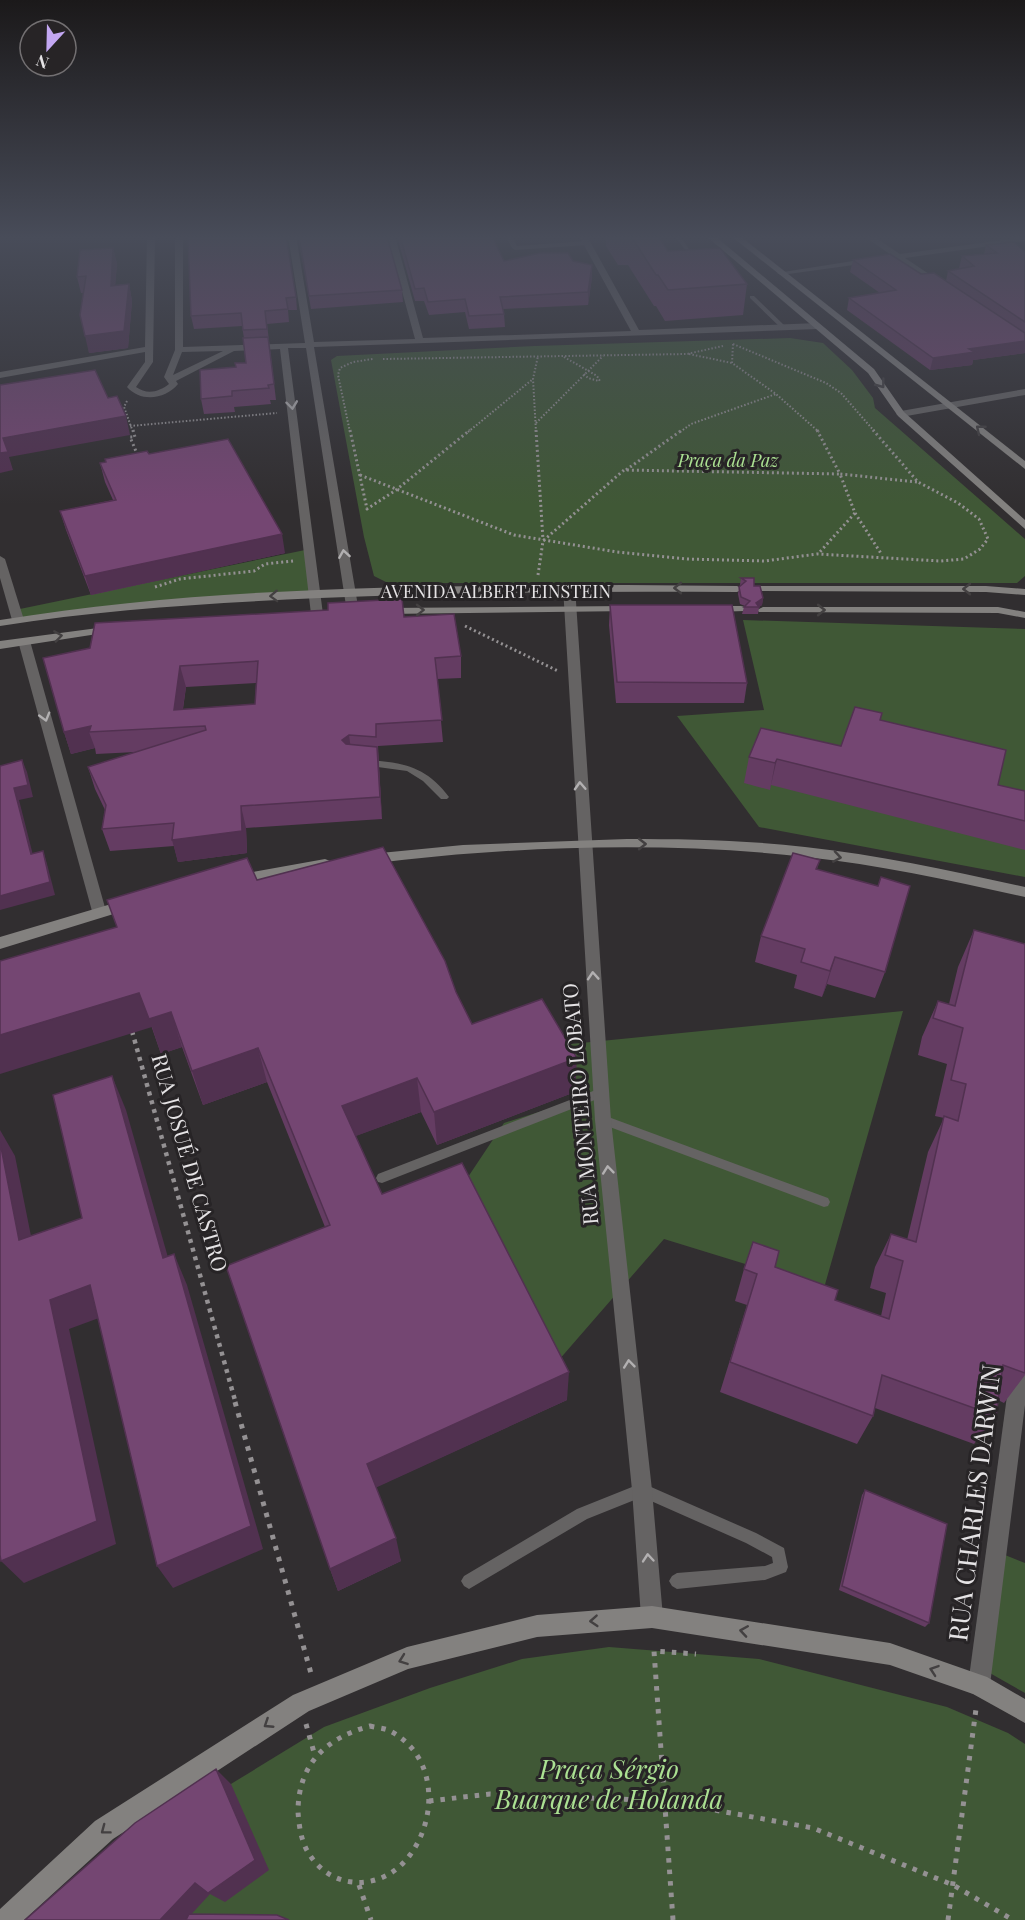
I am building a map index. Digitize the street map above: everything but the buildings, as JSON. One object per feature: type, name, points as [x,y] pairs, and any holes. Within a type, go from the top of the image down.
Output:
[{"type":"street","points":[[150,326],[149,362],[140,378],[132,384],[133,390],[144,394],[161,392],[174,384],[170,378]]},
{"type":"street","points":[[170,378],[179,350],[179,326]]},
{"type":"street","points":[[284,347],[315,594],[347,612],[351,593],[307,326]]},
{"type":"street","points":[[416,326],[420,342]]},
{"type":"street","points":[[632,326],[637,334]]},
{"type":"street","points":[[179,350],[818,326],[871,371],[901,414],[1025,526]]},
{"type":"street","points":[[849,326],[1025,466]]},
{"type":"street","points":[[0,375],[150,349]]},
{"type":"street","points":[[170,378],[235,349]]},
{"type":"street","points":[[901,414],[1025,392]]},
{"type":"street","points":[[0,559],[18,620]]},
{"type":"street","name":"AVENIDA ALBERT EINSTEIN","points":[[0,623],[136,604],[315,594],[569,587],[737,589]]},
{"type":"street","name":"RUA MONTEIRO LOBATO","points":[[569,587],[603,1120],[642,1490],[652,1617]]},
{"type":"street","points":[[758,589],[986,589],[1025,592]]},
{"type":"street","name":"AVENIDA ALBERT EINSTEIN","points":[[301,614],[433,610],[642,609]]},
{"type":"street","points":[[701,609],[741,609]]},
{"type":"street","points":[[763,610],[998,610],[1025,615]]},
{"type":"street","points":[[0,645],[130,627]]},
{"type":"street","points":[[24,641],[99,911]]},
{"type":"street","points":[[357,860],[415,853],[584,844],[709,844],[806,852],[933,872],[1025,892]]},
{"type":"street","points":[[220,883],[334,863]]},
{"type":"street","points":[[0,944],[99,911],[144,901]]},
{"type":"street","name":"RUA CHARLES DARWIN","points":[[979,1685],[1025,1329]]},
{"type":"street","points":[[6,1920],[104,1830],[310,1699],[407,1658],[537,1626],[652,1617],[890,1654],[979,1685],[1025,1712]]},
{"type":"lane","points":[[352,762],[392,764],[419,772],[444,797]]},
{"type":"lane","points":[[382,1178],[601,1093]]},
{"type":"lane","points":[[603,1120],[824,1202]]},
{"type":"lane","points":[[469,1581],[582,1514],[642,1490],[751,1538],[778,1553],[781,1567],[765,1573],[677,1581]]},
{"type":"path","points":[[534,338],[538,357],[532,379],[543,541],[537,588]]},
{"type":"path","points":[[360,475],[396,490],[514,535],[617,552],[687,559],[765,561],[817,554],[940,561],[964,559],[980,549],[988,539],[979,519],[958,503],[918,482],[841,393],[826,382],[733,344],[687,354],[370,359],[353,362],[340,368],[338,375],[367,509],[396,490],[532,379]]},
{"type":"path","points":[[732,363],[733,344]]},
{"type":"path","points":[[687,354],[732,363],[776,394],[819,432],[840,474],[855,513],[883,556]]},
{"type":"path","points":[[535,423],[603,356]]},
{"type":"path","points":[[563,357],[597,375],[600,381],[588,378],[584,374]]},
{"type":"path","points":[[133,390],[124,406],[135,436],[129,437],[141,463]]},
{"type":"path","points":[[543,541],[624,470],[691,424],[776,394]]},
{"type":"path","points":[[130,426],[292,412]]},
{"type":"path","points":[[624,470],[840,474],[918,482]]},
{"type":"path","points":[[817,554],[855,513]]},
{"type":"path","points":[[149,588],[180,579],[254,571],[265,564],[290,560],[312,570]]},
{"type":"path","points":[[433,610],[574,679]]},
{"type":"path","name":"RUA JOSUÉ DE CASTRO","points":[[131,1026],[313,1680],[310,1699],[315,1756]]},
{"type":"path","points":[[673,1920],[654,1651],[696,1654]]},
{"type":"path","points":[[948,1920],[979,1685]]},
{"type":"path","points":[[370,1726],[392,1731],[410,1744],[423,1765],[429,1790],[429,1801],[429,1817],[420,1843],[404,1865],[383,1879],[359,1885],[338,1880],[320,1868],[306,1850],[299,1827],[298,1802],[304,1778],[315,1756],[331,1740],[350,1729],[370,1726]]},
{"type":"path","points":[[429,1801],[490,1794],[665,1801],[813,1828],[953,1885],[1013,1920]]},
{"type":"path","points":[[359,1885],[371,1920]]},
{"type":"green space","name":"Praça da Paz","points":[[790,338],[823,343],[852,370],[873,398],[875,408],[1025,539],[1025,576],[1017,583],[397,583],[386,582],[374,576],[364,537],[331,360],[337,356],[535,346]]},
{"type":"green space","points":[[310,549],[315,594],[136,604],[18,620],[15,610]]},
{"type":"green space","points":[[743,620],[1025,629],[1025,877],[759,827],[677,716],[764,710]]},
{"type":"green space","points":[[903,1011],[824,1288],[664,1239],[558,1361],[466,1180],[504,1123],[583,1098],[561,1045]]},
{"type":"green space","points":[[1005,1555],[1025,1563],[1025,1693],[988,1672]]},
{"type":"green space","name":"Praça Sérgio Buarque de Holanda","points":[[609,1647],[759,1659],[947,1707],[1008,1733],[1025,1744],[1025,1920],[47,1920],[195,1806],[324,1727],[430,1688],[522,1659]]}]
